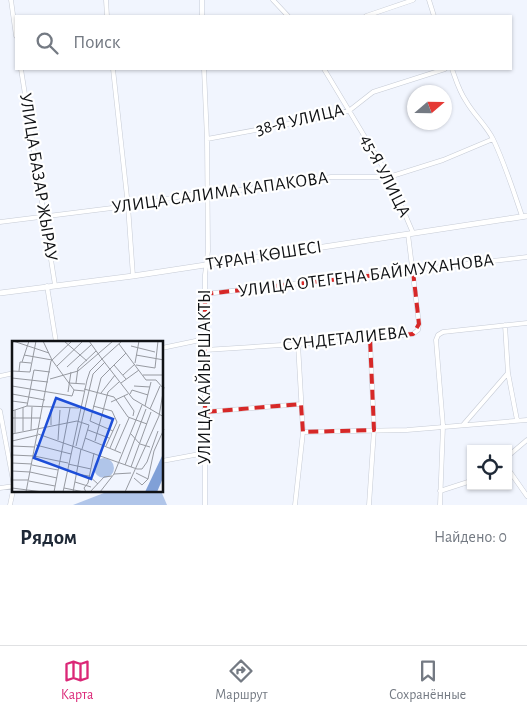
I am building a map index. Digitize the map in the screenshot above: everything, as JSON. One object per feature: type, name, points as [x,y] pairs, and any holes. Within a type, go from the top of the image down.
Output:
[{"type":"street","points":[[11,0],[15,29]]},
{"type":"street","points":[[106,0],[107,15]]},
{"type":"street","points":[[202,0],[202,15]]},
{"type":"street","points":[[273,0],[287,15]]},
{"type":"street","points":[[369,15],[413,0]]},
{"type":"street","points":[[429,0],[434,15]]},
{"type":"street","name":"УЛИЦА БАЗАР ЖЫРАУ","points":[[21,70],[54,285]]},
{"type":"street","points":[[113,70],[128,206],[133,276]]},
{"type":"street","name":"УЛИЦА КАЙЫРШАКТЫ","points":[[204,70],[207,139],[205,505]]},
{"type":"street","name":"45-Я УЛИЦА","points":[[325,70],[389,177],[411,234]]},
{"type":"street","name":"38-Я УЛИЦА","points":[[207,139],[331,116],[350,110],[373,92],[442,70]]},
{"type":"street","points":[[452,70],[459,90],[466,102],[483,122],[493,139],[524,216]]},
{"type":"street","name":"УЛИЦА САЛИМА КАПАКОВА","points":[[0,222],[128,206],[199,193],[219,193],[331,177],[389,177],[443,160],[493,139]]},
{"type":"street","name":"ТҰРАН КӨШЕСІ","points":[[0,293],[133,276],[524,216]]},
{"type":"street","name":"СУНДЕТАЛИЕВА","points":[[205,350],[413,334],[418,330],[419,324],[411,234]]},
{"type":"street","name":"УЛИЦА ОТЕГЕНА БАЙМУХАНОВА","points":[[205,294],[527,257]]},
{"type":"street","points":[[47,286],[56,341]]},
{"type":"street","points":[[440,505],[443,426],[436,340],[438,335],[443,332],[527,323]]},
{"type":"street","points":[[506,325],[508,373],[517,420]]},
{"type":"street","points":[[369,505],[374,430],[370,338]]},
{"type":"street","points":[[164,348],[205,339]]},
{"type":"street","points":[[295,505],[303,432],[298,344]]},
{"type":"street","points":[[462,425],[508,373]]},
{"type":"street","points":[[205,412],[301,404]]},
{"type":"street","points":[[0,411],[12,475]]},
{"type":"street","points":[[303,432],[406,430],[527,420]]},
{"type":"street","points":[[512,453],[527,440]]},
{"type":"street","points":[[164,461],[205,453]]},
{"type":"street","points":[[512,475],[527,496]]},
{"type":"street","points":[[440,491],[467,482]]},
{"type":"street","points":[[10,505],[13,492]]},
{"type":"highlighted area","points":[[413,271],[419,324],[413,334],[370,338],[374,430],[303,432],[301,404],[205,412],[205,294]]},
{"type":"shaded area","points":[[106,492],[161,492],[167,505],[73,505]]}]
